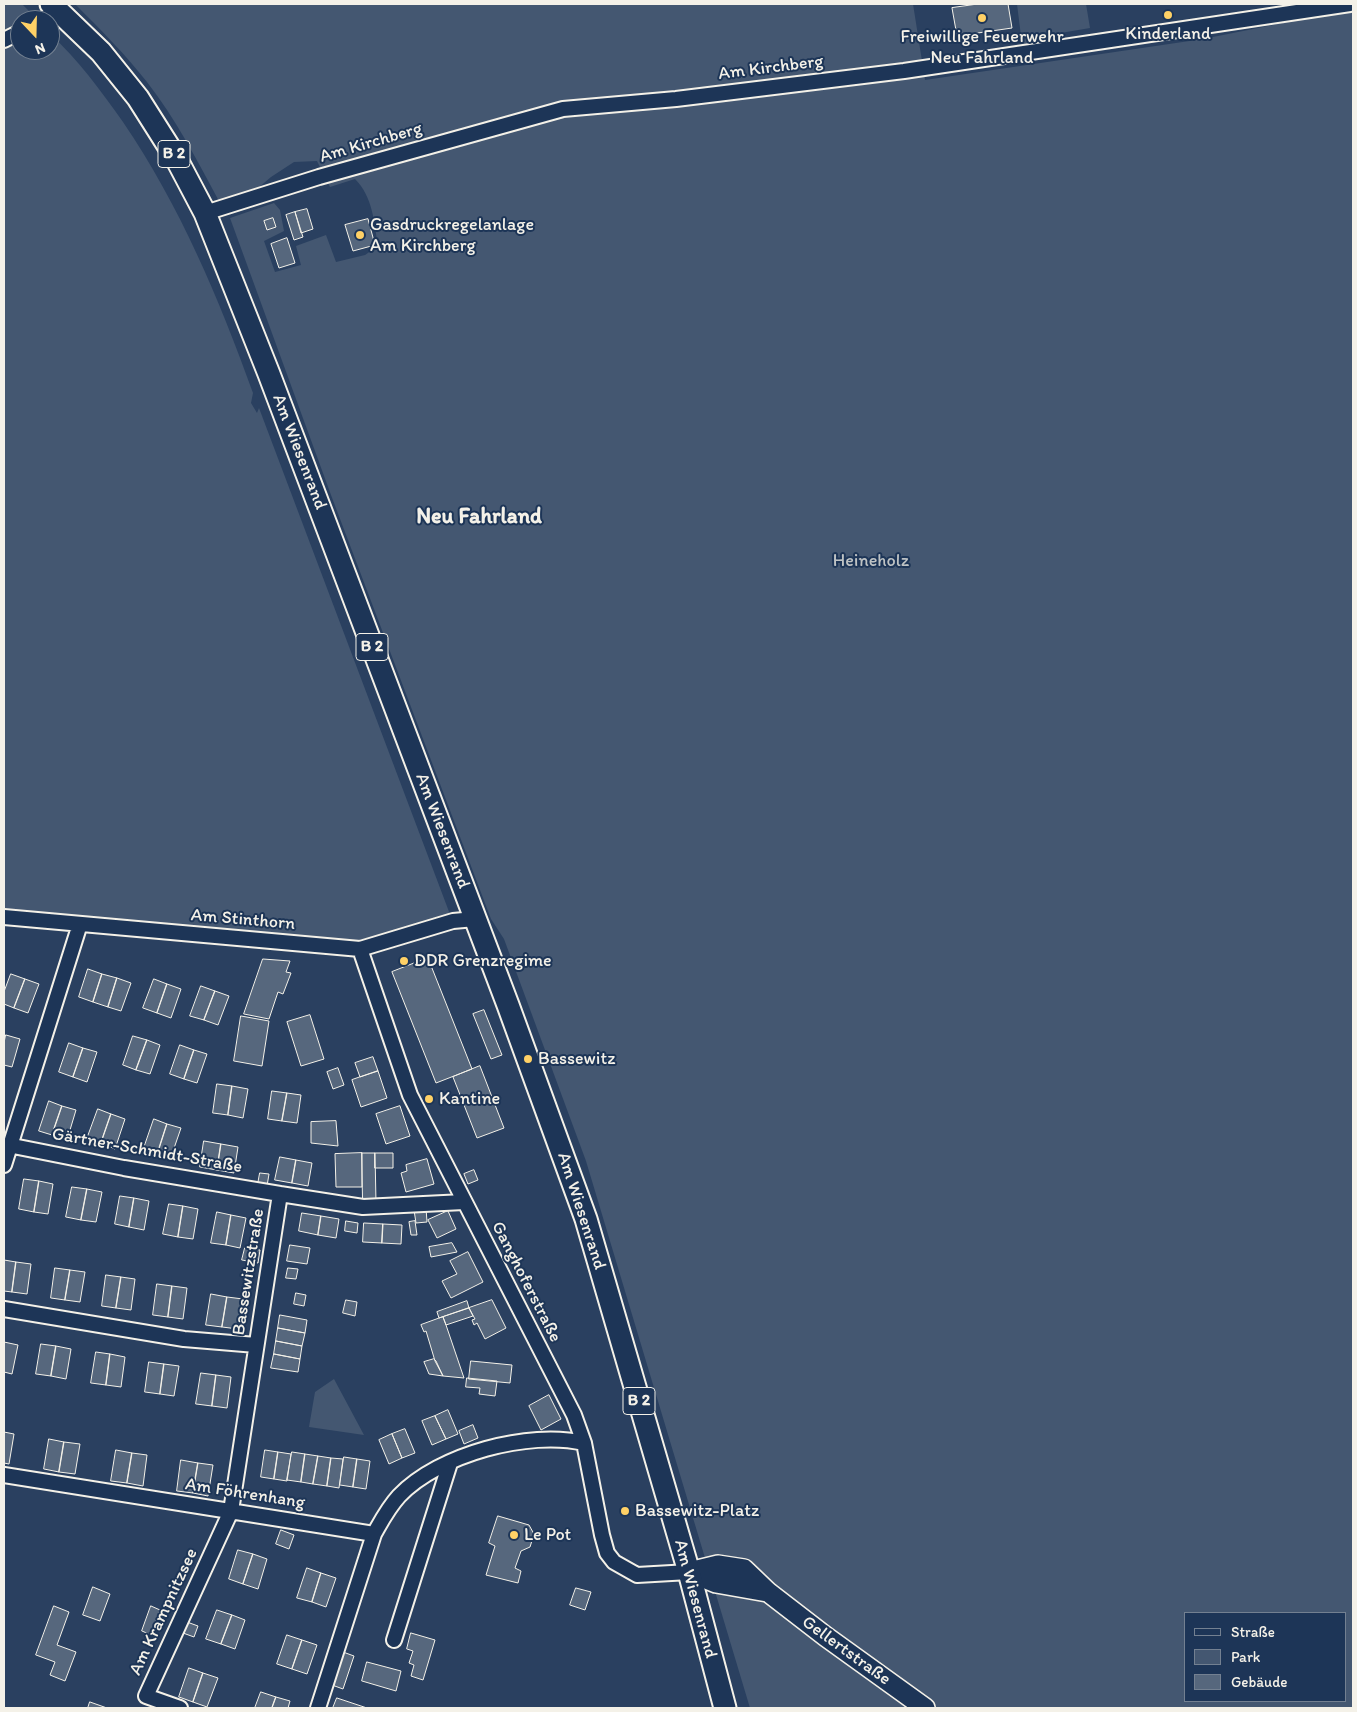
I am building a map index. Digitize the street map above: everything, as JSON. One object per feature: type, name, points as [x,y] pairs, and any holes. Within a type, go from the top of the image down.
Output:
[{"type":"main road","name":"Am Wiesenrand","points":[[60,20],[101,52],[138,98],[176,158],[206,212],[475,919],[586,1219],[689,1572],[725,1708]]},
{"type":"street","name":"Am Kirchberg","points":[[206,212],[319,177],[563,108],[676,98],[904,71],[1114,41],[1350,4]]},
{"type":"street","name":"Am Stinthorn","points":[[4,917],[360,950],[453,921],[475,919]]},
{"type":"street","points":[[4,1165],[8,1144],[80,924]]},
{"type":"street","name":"Ganghoferstraße","points":[[360,950],[410,1095],[574,1415],[584,1443],[607,1553],[614,1562],[636,1575],[648,1576],[689,1572]]},
{"type":"street","name":"Gärtner-Schmidt-Straße","points":[[8,1144],[124,1168],[280,1194]]},
{"type":"street","name":"Bassewitzstraße","points":[[231,1511],[280,1194],[362,1207],[464,1202]]},
{"type":"street","points":[[4,1308],[184,1339],[256,1345]]},
{"type":"street","points":[[318,1708],[374,1534],[386,1511],[400,1495],[416,1481],[450,1463],[490,1448],[520,1441],[564,1438],[584,1443]]},
{"type":"street","points":[[394,1640],[450,1463]]},
{"type":"street","name":"Am Föhrenhang","points":[[4,1475],[374,1534]]},
{"type":"street","name":"Am Krampnitzsee","points":[[180,1708],[146,1696],[231,1511]]},
{"type":"street","name":"Gellertstraße","points":[[689,1572],[716,1583],[768,1592],[925,1708]]},
{"type":"green space","points":[[4,4],[22,4],[28,10],[10,10],[10,60],[60,60],[60,44],[70,54],[89,76],[144,154],[163,186],[197,253],[253,393],[251,403],[257,413],[259,408],[451,917],[351,942],[4,911]]},
{"type":"green space","name":"Heineholz","points":[[75,4],[913,4],[925,80],[1203,39],[1303,19],[1353,12],[1353,1708],[750,1708],[586,1161],[504,939],[491,919],[331,495],[230,218],[274,203],[280,210],[284,231],[264,241],[275,272],[301,265],[296,246],[326,235],[336,262],[365,255],[378,246],[374,219],[366,194],[355,179],[330,187],[317,161],[294,162],[258,188],[220,203],[186,141],[158,96],[112,42]]},
{"type":"green space","points":[[1017,4],[1086,4],[1090,28],[1043,36],[1042,40],[1022,44]]},
{"type":"green space","points":[[334,1379],[364,1435],[309,1427],[315,1392]]},
{"type":"building","name":"Freiwillige Feuerwehr Neu Fahrland","points":[[978,4],[1008,4],[1012,28],[957,36],[952,8]]},
{"type":"building","points":[[307,209],[313,229],[301,233],[295,212]]},
{"type":"building","points":[[295,212],[303,237],[294,240],[286,215]]},
{"type":"building","points":[[273,218],[276,227],[267,230],[264,221]]},
{"type":"building","name":"Gasdruckregelanlage Am Kirchberg","points":[[368,219],[375,245],[353,251],[345,225]]},
{"type":"building","points":[[287,238],[295,263],[279,268],[271,244]]},
{"type":"building","points":[[428,958],[472,1069],[436,1083],[392,972]]},
{"type":"building","points":[[263,959],[290,961],[286,972],[291,973],[283,994],[278,992],[269,1019],[244,1014]]},
{"type":"building","points":[[88,969],[102,974],[93,1002],[79,997]]},
{"type":"building","points":[[11,974],[25,979],[14,1008],[4,1004],[4,992]]},
{"type":"building","points":[[102,974],[117,978],[108,1007],[93,1002]]},
{"type":"building","points":[[117,978],[131,983],[121,1011],[108,1007]]},
{"type":"building","points":[[25,979],[39,984],[28,1013],[14,1008]]},
{"type":"building","points":[[154,979],[167,984],[157,1013],[143,1008]]},
{"type":"building","points":[[167,984],[181,989],[171,1018],[157,1013]]},
{"type":"building","points":[[201,986],[215,991],[204,1020],[190,1016]]},
{"type":"building","points":[[215,991],[229,996],[218,1025],[204,1020]]},
{"type":"building","points":[[484,1010],[502,1055],[491,1059],[473,1014]]},
{"type":"building","points":[[310,1015],[324,1059],[301,1066],[287,1022]]},
{"type":"building","points":[[241,1016],[269,1021],[262,1066],[234,1061]]},
{"type":"building","points":[[6,1035],[20,1039],[12,1067],[4,1065]]},
{"type":"building","points":[[133,1036],[147,1040],[136,1070],[123,1065]]},
{"type":"building","points":[[147,1040],[160,1045],[150,1074],[136,1070]]},
{"type":"building","points":[[69,1043],[83,1048],[73,1077],[59,1072]]},
{"type":"building","points":[[180,1045],[194,1050],[184,1079],[170,1074]]},
{"type":"building","points":[[83,1048],[97,1052],[87,1082],[73,1077]]},
{"type":"building","points":[[194,1050],[207,1054],[197,1083],[184,1079]]},
{"type":"building","points":[[373,1057],[378,1071],[360,1077],[355,1063]]},
{"type":"building","points":[[480,1066],[504,1128],[477,1138],[453,1077]]},
{"type":"building","points":[[338,1068],[344,1085],[333,1089],[327,1072]]},
{"type":"building","points":[[378,1071],[387,1098],[361,1107],[352,1080]]},
{"type":"building","points":[[217,1084],[232,1086],[228,1115],[213,1113]]},
{"type":"building","points":[[232,1086],[248,1089],[243,1118],[228,1115]]},
{"type":"building","points":[[272,1091],[287,1093],[282,1121],[268,1119]]},
{"type":"building","points":[[287,1093],[301,1095],[297,1123],[282,1121]]},
{"type":"building","points":[[49,1101],[62,1106],[52,1135],[39,1131]]},
{"type":"building","points":[[62,1106],[76,1110],[67,1140],[52,1135]]},
{"type":"building","points":[[400,1106],[410,1136],[386,1144],[376,1114]]},
{"type":"building","points":[[98,1109],[111,1114],[101,1143],[87,1139]]},
{"type":"building","points":[[111,1114],[125,1119],[115,1149],[101,1143]]},
{"type":"building","points":[[154,1119],[167,1124],[158,1152],[144,1148]]},
{"type":"building","points":[[336,1121],[338,1146],[311,1143],[311,1122]]},
{"type":"building","points":[[167,1124],[181,1128],[171,1157],[158,1152]]},
{"type":"building","points":[[204,1141],[221,1144],[217,1170],[200,1167]]},
{"type":"building","points":[[221,1144],[238,1147],[234,1173],[217,1170]]},
{"type":"building","points":[[362,1153],[375,1153],[376,1203],[363,1203]]},
{"type":"building","points":[[362,1153],[362,1187],[336,1187],[335,1154]]},
{"type":"building","points":[[375,1153],[393,1153],[393,1168],[375,1168]]},
{"type":"building","points":[[280,1157],[296,1160],[292,1183],[275,1180]]},
{"type":"building","points":[[427,1159],[434,1184],[406,1192],[401,1173],[407,1171],[406,1165]]},
{"type":"building","points":[[296,1160],[312,1163],[308,1186],[292,1183]]},
{"type":"building","points":[[474,1170],[478,1180],[468,1184],[464,1174]]},
{"type":"building","points":[[260,1173],[269,1174],[267,1186],[258,1184]]},
{"type":"building","points":[[24,1179],[39,1181],[34,1212],[19,1209]]},
{"type":"building","points":[[39,1181],[53,1184],[48,1214],[34,1212]]},
{"type":"building","points":[[72,1187],[87,1189],[81,1220],[66,1217]]},
{"type":"building","points":[[87,1189],[102,1192],[96,1222],[81,1220]]},
{"type":"building","points":[[120,1196],[134,1198],[129,1227],[115,1224]]},
{"type":"building","points":[[134,1198],[149,1201],[144,1230],[129,1227]]},
{"type":"building","points":[[169,1204],[183,1206],[178,1237],[163,1234]]},
{"type":"building","points":[[183,1206],[198,1209],[193,1239],[178,1237]]},
{"type":"building","points":[[426,1208],[427,1222],[416,1223],[414,1210]]},
{"type":"building","points":[[448,1211],[456,1229],[437,1238],[428,1220]]},
{"type":"building","points":[[217,1212],[231,1215],[226,1245],[211,1243]]},
{"type":"building","points":[[302,1213],[321,1216],[318,1235],[299,1231]]},
{"type":"building","points":[[231,1215],[246,1218],[240,1248],[226,1245]]},
{"type":"building","points":[[321,1216],[339,1219],[336,1238],[318,1235]]},
{"type":"building","points":[[346,1221],[358,1223],[357,1233],[345,1231]]},
{"type":"building","points":[[415,1221],[417,1235],[411,1235],[409,1222]]},
{"type":"building","points":[[364,1223],[383,1224],[382,1243],[363,1242]]},
{"type":"building","points":[[383,1224],[402,1225],[401,1244],[382,1243]]},
{"type":"building","points":[[452,1243],[457,1252],[431,1257],[429,1247]]},
{"type":"building","points":[[290,1245],[310,1248],[307,1264],[287,1261]]},
{"type":"building","points":[[245,1248],[260,1250],[258,1263],[242,1260]]},
{"type":"building","points":[[468,1252],[483,1282],[451,1298],[442,1281],[457,1274],[450,1261]]},
{"type":"building","points":[[4,1260],[16,1262],[12,1292],[4,1291]]},
{"type":"building","points":[[16,1262],[31,1264],[27,1294],[12,1292]]},
{"type":"building","points":[[55,1268],[70,1270],[65,1300],[51,1298]]},
{"type":"building","points":[[288,1268],[298,1269],[296,1279],[286,1278]]},
{"type":"building","points":[[70,1270],[85,1272],[80,1302],[65,1300]]},
{"type":"building","points":[[106,1275],[121,1277],[116,1308],[102,1306]]},
{"type":"building","points":[[121,1277],[135,1279],[131,1310],[116,1308]]},
{"type":"building","points":[[157,1284],[172,1286],[168,1317],[153,1315]]},
{"type":"building","points":[[172,1286],[187,1288],[183,1319],[168,1317]]},
{"type":"building","points":[[296,1293],[306,1295],[304,1306],[294,1304]]},
{"type":"building","points":[[211,1294],[227,1297],[222,1327],[206,1325]]},
{"type":"building","points":[[227,1297],[243,1299],[238,1329],[222,1327]]},
{"type":"building","points":[[346,1300],[357,1302],[355,1316],[343,1313]]},
{"type":"building","points":[[492,1300],[506,1328],[485,1339],[477,1323],[474,1325],[472,1320],[475,1319],[469,1308]]},
{"type":"building","points":[[467,1301],[469,1308],[439,1318],[437,1312]]},
{"type":"building","points":[[469,1308],[473,1316],[446,1325],[443,1317]]},
{"type":"building","points":[[280,1315],[307,1320],[305,1333],[278,1328]]},
{"type":"building","points":[[443,1317],[464,1378],[443,1376],[435,1361],[426,1331],[424,1332],[421,1325]]},
{"type":"building","points":[[278,1328],[305,1333],[302,1346],[276,1341]]},
{"type":"building","points":[[276,1341],[302,1346],[300,1359],[274,1354]]},
{"type":"building","points":[[4,1342],[18,1345],[12,1374],[4,1372]]},
{"type":"building","points":[[41,1344],[56,1346],[51,1376],[36,1374]]},
{"type":"building","points":[[56,1346],[71,1349],[66,1379],[51,1376]]},
{"type":"building","points":[[96,1352],[110,1354],[106,1385],[91,1383]]},
{"type":"building","points":[[110,1354],[125,1357],[121,1387],[106,1385]]},
{"type":"building","points":[[274,1354],[300,1359],[298,1372],[271,1368]]},
{"type":"building","points":[[434,1359],[443,1376],[429,1374],[424,1362]]},
{"type":"building","points":[[471,1361],[512,1365],[510,1383],[469,1379]]},
{"type":"building","points":[[149,1362],[164,1364],[160,1394],[145,1392]]},
{"type":"building","points":[[164,1364],[179,1366],[174,1396],[160,1394]]},
{"type":"building","points":[[201,1373],[216,1375],[212,1406],[196,1404]]},
{"type":"building","points":[[216,1375],[231,1377],[227,1408],[212,1406]]},
{"type":"building","points":[[467,1378],[497,1381],[495,1396],[479,1394],[480,1388],[466,1387]]},
{"type":"building","points":[[549,1395],[561,1419],[541,1430],[529,1406]]},
{"type":"building","points":[[448,1410],[458,1434],[446,1439],[435,1416]]},
{"type":"building","points":[[435,1416],[446,1439],[432,1445],[422,1421]]},
{"type":"building","points":[[473,1425],[478,1438],[464,1444],[459,1431]]},
{"type":"building","points":[[405,1429],[415,1453],[402,1458],[392,1434]]},
{"type":"building","points":[[4,1432],[14,1434],[9,1464],[4,1463]]},
{"type":"building","points":[[392,1434],[402,1458],[389,1464],[379,1440]]},
{"type":"building","points":[[49,1439],[64,1442],[59,1472],[44,1469]]},
{"type":"building","points":[[64,1442],[80,1444],[75,1474],[59,1472]]},
{"type":"building","points":[[116,1450],[132,1453],[127,1483],[111,1481]]},
{"type":"building","points":[[265,1450],[278,1452],[274,1479],[261,1477]]},
{"type":"building","points":[[278,1452],[291,1454],[287,1481],[274,1479]]},
{"type":"building","points":[[292,1452],[305,1454],[301,1482],[287,1480]]},
{"type":"building","points":[[132,1453],[147,1455],[143,1486],[127,1483]]},
{"type":"building","points":[[305,1454],[318,1456],[313,1484],[301,1482]]},
{"type":"building","points":[[318,1456],[331,1458],[327,1486],[313,1484]]},
{"type":"building","points":[[344,1457],[357,1459],[353,1487],[340,1485]]},
{"type":"building","points":[[331,1458],[343,1459],[339,1488],[327,1486]]},
{"type":"building","points":[[357,1459],[370,1461],[366,1489],[353,1487]]},
{"type":"building","points":[[181,1460],[198,1463],[193,1493],[177,1491]]},
{"type":"building","points":[[198,1463],[213,1465],[208,1496],[193,1493]]},
{"type":"building","points":[[498,1516],[529,1525],[534,1534],[530,1547],[521,1551],[515,1568],[521,1571],[518,1583],[486,1575],[495,1546],[489,1543]]},
{"type":"building","points":[[281,1530],[294,1535],[289,1549],[276,1544]]},
{"type":"building","points":[[238,1550],[253,1554],[243,1584],[229,1579]]},
{"type":"building","points":[[253,1554],[267,1559],[258,1589],[243,1584]]},
{"type":"building","points":[[307,1568],[321,1573],[312,1602],[297,1598]]},
{"type":"building","points":[[321,1573],[336,1578],[326,1607],[312,1602]]},
{"type":"building","points":[[93,1587],[110,1594],[100,1621],[83,1615]]},
{"type":"building","points":[[576,1588],[591,1592],[585,1610],[570,1605]]},
{"type":"building","points":[[54,1606],[69,1612],[57,1645],[76,1652],[65,1681],[50,1675],[55,1662],[36,1655]]},
{"type":"building","points":[[151,1606],[160,1610],[151,1635],[142,1631]]},
{"type":"building","points":[[217,1610],[232,1615],[221,1644],[206,1639]]},
{"type":"building","points":[[232,1615],[245,1620],[235,1649],[221,1644]]},
{"type":"building","points":[[187,1622],[198,1626],[194,1637],[183,1633]]},
{"type":"building","points":[[411,1633],[435,1640],[423,1680],[411,1676],[414,1665],[409,1663],[413,1651],[407,1649]]},
{"type":"building","points":[[287,1635],[302,1640],[292,1669],[277,1664]]},
{"type":"building","points":[[302,1640],[317,1645],[307,1674],[292,1669]]},
{"type":"building","points":[[343,1652],[354,1656],[343,1689],[332,1685]]},
{"type":"building","points":[[367,1662],[401,1671],[396,1691],[362,1681]]},
{"type":"building","points":[[189,1668],[203,1673],[193,1702],[179,1697]]},
{"type":"building","points":[[203,1673],[218,1678],[207,1707],[193,1702]]},
{"type":"building","points":[[261,1692],[276,1697],[272,1708],[255,1708]]},
{"type":"building","points":[[276,1697],[290,1701],[288,1708],[272,1708]]},
{"type":"building","points":[[337,1698],[367,1708],[333,1708]]},
{"type":"building","points":[[90,1702],[107,1708],[88,1708]]},
{"type":"place","name":"Kinderland","points":[[1168,15]]},
{"type":"place","name":"Freiwillige Feuerwehr Neu Fahrland","points":[[982,18]]},
{"type":"place","name":"Gasdruckregelanlage Am Kirchberg","points":[[360,235]]},
{"type":"place","name":"DDR Grenzregime","points":[[404,961]]},
{"type":"place","name":"Bassewitz","points":[[528,1059]]},
{"type":"place","name":"Kantine","points":[[429,1099]]},
{"type":"place","name":"Bassewitz-Platz","points":[[625,1511]]},
{"type":"place","name":"Le Pot","points":[[514,1535]]},
{"type":"district","name":"Neu Fahrland","points":[[479,517]]}]
